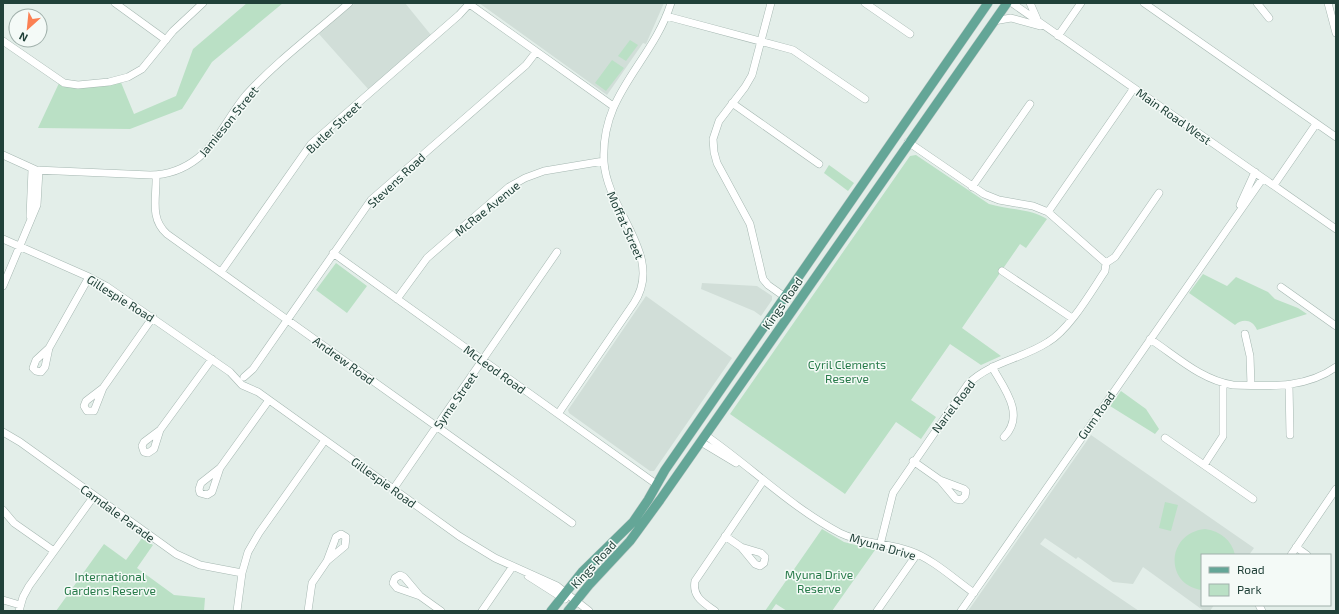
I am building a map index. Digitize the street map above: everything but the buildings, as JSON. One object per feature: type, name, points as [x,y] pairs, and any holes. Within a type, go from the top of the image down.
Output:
[{"type":"main road","name":"Kings Road","points":[[551,611],[563,594],[586,568],[632,522],[691,432],[988,3]]},
{"type":"main road","name":"Kings Road","points":[[568,611],[575,601],[630,541],[703,439],[908,142],[1007,3]]},
{"type":"main road","points":[[898,135],[908,142]]},
{"type":"main road","points":[[785,297],[796,304]]},
{"type":"main road","points":[[691,432],[703,439]]},
{"type":"street","points":[[115,3],[166,40]]},
{"type":"street","points":[[3,41],[60,81],[78,85],[114,81],[136,74],[148,64],[166,40],[203,3]]},
{"type":"street","name":"Jamieson Street","points":[[35,170],[156,175],[178,169],[198,158],[208,148],[236,108],[252,89],[349,3]]},
{"type":"street","points":[[468,3],[613,106]]},
{"type":"street","name":"Butler Street","points":[[221,272],[311,144],[459,15],[468,3]]},
{"type":"street","name":"Moffat Street","points":[[558,414],[636,300],[643,282],[644,269],[642,256],[611,195],[604,161],[605,131],[613,106],[647,54],[671,3]]},
{"type":"street","points":[[771,3],[749,82],[716,126],[713,139],[715,158],[750,224],[763,279],[768,285],[785,297]]},
{"type":"street","points":[[865,3],[910,34]]},
{"type":"street","name":"Main Road West","points":[[1012,3],[1336,229]]},
{"type":"street","points":[[1030,3],[1040,22]]},
{"type":"street","points":[[1058,36],[1081,3]]},
{"type":"street","points":[[1144,3],[1336,137]]},
{"type":"street","points":[[1257,3],[1269,18]]},
{"type":"street","points":[[1328,3],[1336,33]]},
{"type":"street","points":[[666,16],[761,41],[798,53],[865,99]]},
{"type":"street","points":[[994,21],[1006,18],[1016,18],[1051,31]]},
{"type":"street","name":"Stevens Road","points":[[245,381],[371,200],[526,64],[536,52]]},
{"type":"street","points":[[1048,212],[1134,88]]},
{"type":"street","points":[[732,103],[819,164]]},
{"type":"street","points":[[972,187],[1030,104]]},
{"type":"street","points":[[1274,185],[1316,124]]},
{"type":"street","points":[[908,142],[984,194],[999,200],[1033,206],[1048,212],[1106,264]]},
{"type":"street","points":[[3,286],[37,205],[35,170],[4,156]]},
{"type":"street","name":"McRae Avenue","points":[[398,299],[428,258],[510,187],[525,178],[544,171],[604,161]]},
{"type":"street","name":"Gum Road","points":[[1232,220],[1255,172]]},
{"type":"street","name":"Andrew Road","points":[[156,175],[156,216],[160,226],[167,234],[572,523]]},
{"type":"street","name":"Gum Road","points":[[961,611],[1232,220],[1263,178]]},
{"type":"street","name":"Nariel Road","points":[[880,545],[890,500],[897,485],[968,384],[981,372],[1046,344],[1058,336],[1105,271],[1106,264],[1115,257],[1159,193]]},
{"type":"street","name":"Gillespie Road","points":[[3,239],[89,277],[120,294],[245,381],[269,400],[465,540],[563,594],[589,611]]},
{"type":"street","name":"Syme Street","points":[[394,488],[557,252]]},
{"type":"street","name":"McLeod Road","points":[[334,253],[656,484]]},
{"type":"street","points":[[1002,271],[1072,318]]},
{"type":"street","points":[[49,348],[89,277]]},
{"type":"street","points":[[1281,287],[1336,326]]},
{"type":"street","points":[[103,388],[153,318]]},
{"type":"street","points":[[1245,334],[1250,356],[1251,385]]},
{"type":"street","points":[[1150,339],[1198,372],[1223,383],[1289,385],[1317,378],[1336,367]]},
{"type":"street","points":[[160,430],[212,359]]},
{"type":"street","points":[[992,367],[1013,408],[1012,426],[1004,437]]},
{"type":"street","points":[[1204,465],[1223,436],[1223,383]]},
{"type":"street","points":[[1289,385],[1290,435]]},
{"type":"street","points":[[220,468],[269,400]]},
{"type":"street","name":"Camdale Parade","points":[[3,432],[20,442],[156,540],[189,561],[210,568],[242,573]]},
{"type":"street","points":[[1165,438],[1253,499]]},
{"type":"street","name":"Myuna Drive","points":[[703,439],[841,534],[854,539],[905,549],[917,554],[974,593]]},
{"type":"street","points":[[237,611],[242,573],[248,552],[256,538],[325,440]]},
{"type":"street","points":[[913,461],[940,480]]},
{"type":"street","points":[[715,611],[698,598],[695,584],[697,577],[763,481]]},
{"type":"street","points":[[1292,554],[1336,490]]},
{"type":"street","points":[[4,600],[19,608],[29,586],[94,496]]},
{"type":"street","points":[[3,510],[14,523],[54,551]]},
{"type":"street","points":[[3,519],[14,523]]},
{"type":"street","points":[[724,536],[740,547]]},
{"type":"street","points":[[1296,547],[1306,554]]},
{"type":"street","points":[[877,611],[917,554]]},
{"type":"street","points":[[308,611],[312,584],[327,561]]},
{"type":"street","points":[[482,611],[513,566]]},
{"type":"street","points":[[420,596],[441,611]]},
{"type":"shaded area","points":[[355,3],[405,3],[431,35],[369,90],[319,34]]},
{"type":"shaded area","points":[[479,3],[664,3],[646,44],[643,43],[607,95]]},
{"type":"shaded area","points":[[702,283],[757,286],[772,296],[772,300],[761,316],[754,311],[701,289]]},
{"type":"shaded area","points":[[646,296],[732,358],[654,471],[650,471],[569,413],[568,410]]},
{"type":"shaded area","points":[[1091,435],[1254,548],[1250,554],[1201,554],[1201,606],[1213,606],[1210,611],[1204,611],[1143,567],[1133,584],[1113,582],[1078,557],[1076,559],[1045,538],[1040,544],[1139,611],[968,611]]},
{"type":"green space","points":[[247,3],[283,3],[212,62],[182,109],[130,129],[38,128],[60,81],[64,83],[120,80],[134,114],[176,96],[193,49]]},
{"type":"green space","points":[[630,40],[638,45],[626,61],[618,56]]},
{"type":"green space","points":[[612,60],[624,68],[606,91],[595,83]]},
{"type":"green space","name":"Cyril Clements Reserve","points":[[916,155],[989,204],[1026,211],[1040,215],[1047,219],[1026,248],[1020,244],[962,328],[1001,356],[981,365],[950,344],[911,400],[936,417],[921,439],[896,422],[845,494],[730,414],[910,156]]},
{"type":"green space","points":[[829,165],[854,183],[848,191],[824,173]]},
{"type":"green space","points":[[336,263],[367,286],[347,313],[316,290]]},
{"type":"green space","points":[[1203,274],[1227,286],[1236,277],[1268,292],[1275,299],[1298,308],[1307,314],[1257,330],[1253,324],[1248,321],[1241,321],[1235,325],[1189,293]]},
{"type":"green space","points":[[1121,391],[1146,409],[1159,429],[1155,434],[1110,406]]},
{"type":"green space","points":[[1165,502],[1178,505],[1171,531],[1159,528]]},
{"type":"green space","name":"Myuna Drive Reserve","points":[[822,529],[844,542],[875,550],[832,611],[787,611],[776,604],[771,611],[765,611]]},
{"type":"green space","points":[[1205,529],[1216,532],[1228,541],[1235,554],[1201,554],[1201,590],[1190,586],[1181,579],[1176,570],[1175,559],[1177,549],[1183,540],[1192,533]]},
{"type":"green space","name":"International Gardens Reserve","points":[[142,538],[153,545],[137,568],[174,595],[205,598],[204,611],[56,611],[104,544],[126,560]]}]
